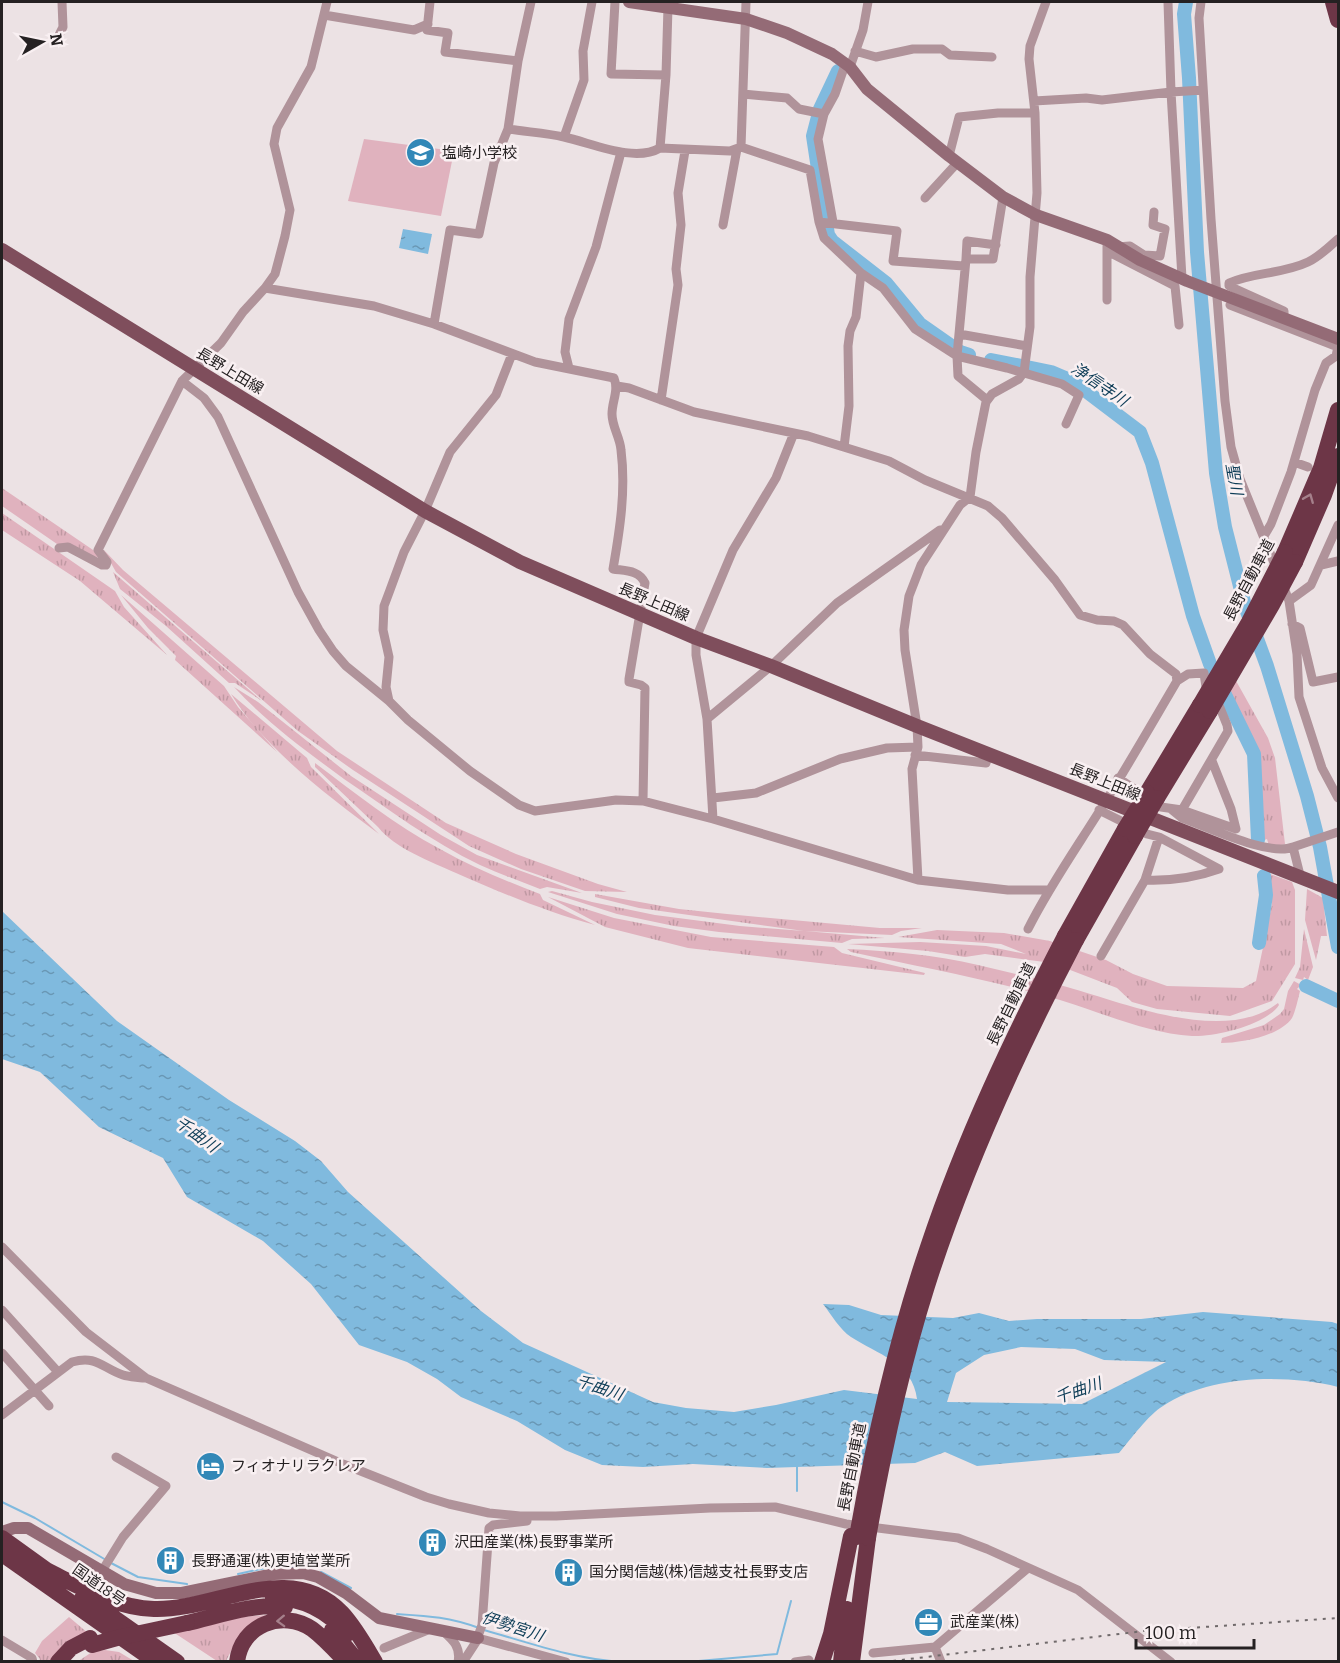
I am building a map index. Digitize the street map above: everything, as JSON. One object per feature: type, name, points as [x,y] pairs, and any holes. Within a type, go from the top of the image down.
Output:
[{"type":"highway","points":[[1333,2],[1338,20]]},
{"type":"highway","name":"長野自動車道","points":[[841,1662],[859,1537],[882,1409],[916,1283],[954,1176],[1002,1063],[1130,832],[1205,708],[1260,627],[1290,557],[1321,468],[1338,410]]},
{"type":"highway","name":"長野自動車道","points":[[1290,557],[1324,495],[1338,456]]},
{"type":"highway","name":"長野自動車道","points":[[852,1662],[862,1582],[859,1537],[938,1255],[991,1118],[1071,938]]},
{"type":"highway","points":[[815,1661],[831,1634],[859,1537]]},
{"type":"highway","name":"国道18号","points":[[2,1538],[177,1662]]},
{"type":"highway","name":"国道18号","points":[[2,1554],[156,1662]]},
{"type":"highway","points":[[44,1569],[106,1598],[144,1608],[177,1608],[265,1589],[288,1588],[309,1592],[342,1612],[380,1654]]},
{"type":"highway","points":[[862,1582],[874,1657]]},
{"type":"highway","points":[[58,1662],[71,1648],[271,1598],[299,1601],[317,1609],[334,1621],[368,1662]]},
{"type":"highway","points":[[75,1606],[141,1662]]},
{"type":"highway","points":[[185,1620],[263,1607],[292,1608],[310,1614],[327,1625],[358,1662]]},
{"type":"highway","points":[[237,1662],[240,1648],[250,1633],[265,1623],[284,1620],[294,1621],[312,1629],[346,1662]]},
{"type":"highway","points":[[69,1662],[91,1642]]},
{"type":"main road","name":"長野上田線","points":[[2,250],[425,511],[520,562],[696,638],[989,753],[1103,805],[1338,892]]},
{"type":"street","points":[[57,39],[63,27],[62,2]]},
{"type":"street","points":[[59,548],[68,547],[106,565],[107,562],[98,550],[182,381],[221,343],[275,274],[290,210],[274,144],[277,128],[311,67],[327,2]]},
{"type":"street","points":[[430,2],[427,30],[448,33],[445,52],[518,61]]},
{"type":"street","points":[[434,324],[450,230],[479,234],[495,163],[508,129],[518,61],[531,2]]},
{"type":"street","points":[[564,137],[584,80],[583,51],[592,2]]},
{"type":"street","points":[[615,2],[610,74],[666,75]]},
{"type":"street","points":[[629,2],[654,3],[746,19],[787,33],[832,54],[848,66],[867,89],[1003,197],[1036,215],[1338,347],[1336,356],[1326,363],[1314,390],[1294,462],[1271,524],[1264,536]]},
{"type":"street","points":[[723,225],[739,148],[746,2]]},
{"type":"street","points":[[868,2],[863,30],[855,51],[835,94],[820,113],[817,169],[826,222],[824,238],[861,273],[883,288],[915,329],[957,356],[1062,384],[1079,395],[1066,424]]},
{"type":"street","points":[[918,880],[912,787],[912,769],[917,751],[917,726],[904,650],[903,630],[909,596],[921,565],[944,527],[960,505],[970,497],[976,452],[987,400],[992,394],[1013,384],[1023,373],[1030,327],[1030,277],[1036,215],[1035,112],[1029,58],[1030,46],[1046,2]]},
{"type":"street","points":[[1168,2],[1171,92],[1185,280]]},
{"type":"street","points":[[1201,2],[1199,18],[1216,293],[1231,447],[1240,479],[1289,601],[1300,676],[1299,696],[1322,768],[1338,798]]},
{"type":"street","points":[[660,148],[666,75],[668,7]]},
{"type":"street","points":[[324,15],[414,30],[428,24]]},
{"type":"street","points":[[855,51],[876,57],[913,50],[942,49],[950,55],[992,57]]},
{"type":"street","points":[[1034,101],[1086,98],[1102,100],[1203,90]]},
{"type":"street","points":[[743,94],[787,98],[799,109],[820,113]]},
{"type":"street","points":[[925,198],[954,159],[959,117],[998,112],[1035,112]]},
{"type":"street","points":[[508,129],[564,137],[621,152],[652,152],[660,148],[685,151],[730,151],[739,148],[817,169]]},
{"type":"street","points":[[661,400],[678,285],[676,269],[681,225],[678,193],[685,151]]},
{"type":"street","points":[[569,368],[565,352],[569,319],[596,247],[621,152]]},
{"type":"street","points":[[817,169],[826,222]]},
{"type":"street","points":[[826,222],[897,231],[893,261],[965,262],[993,259],[1003,197]]},
{"type":"street","points":[[1110,246],[1130,246],[1144,255],[1160,256],[1165,229],[1153,225],[1154,212]]},
{"type":"street","points":[[1282,321],[1284,311],[1229,286],[1229,283],[1245,276],[1310,262],[1338,239]]},
{"type":"street","points":[[987,400],[957,376],[957,356],[967,241],[996,245]]},
{"type":"street","points":[[1107,300],[1110,246]]},
{"type":"street","points":[[1110,246],[1175,286],[1179,325]]},
{"type":"street","points":[[843,447],[849,406],[848,346],[850,331],[856,317],[861,273]]},
{"type":"street","points":[[265,288],[374,306],[434,324],[535,362],[614,378],[617,386],[612,414],[621,447],[623,495],[613,569],[637,573],[641,576],[645,587],[629,679],[629,682],[645,688],[643,801]]},
{"type":"street","points":[[1230,305],[1338,339]]},
{"type":"street","points":[[959,334],[1027,346]]},
{"type":"street","points":[[389,701],[386,687],[389,657],[384,639],[384,606],[404,552],[425,511],[450,452],[496,394],[512,354]]},
{"type":"street","points":[[182,381],[204,398],[222,424],[286,568],[319,630],[346,666],[470,771],[519,805],[535,811],[616,801],[643,801],[713,819],[918,880],[1008,890],[1048,890]]},
{"type":"street","points":[[617,386],[720,418],[794,432],[889,461],[925,480],[988,506],[1002,518],[1055,580],[1080,615],[1123,625],[1150,654],[1176,674],[1178,681]]},
{"type":"street","points":[[713,819],[707,719],[696,655],[696,638],[733,550],[776,478],[794,432]]},
{"type":"street","points":[[1294,462],[1308,467]]},
{"type":"street","points":[[1289,601],[1311,585],[1338,525]]},
{"type":"street","points":[[707,719],[771,666],[837,603],[944,527]]},
{"type":"street","points":[[1321,565],[1338,561]]},
{"type":"street","points":[[1293,624],[1300,628],[1313,682],[1338,677]]},
{"type":"street","points":[[1028,929],[1048,890],[1103,805],[1178,681],[1188,674],[1204,673],[1206,687],[1220,708],[1228,731],[1182,810]]},
{"type":"street","points":[[713,798],[756,794],[840,759],[887,748],[986,763],[989,753]]},
{"type":"street","points":[[1118,778],[1161,807],[1182,810],[1236,829],[1231,809],[1212,761]]},
{"type":"street","points":[[1103,805],[1147,834],[1159,837],[1219,869],[1195,877],[1145,880]]},
{"type":"street","points":[[1172,809],[1182,818],[1267,849],[1285,850],[1338,832]]},
{"type":"street","points":[[1101,956],[1145,880],[1159,837]]},
{"type":"street","points":[[1297,846],[1304,880]]},
{"type":"street","points":[[2,1247],[86,1332],[146,1378],[343,1464],[426,1497],[489,1513],[520,1516],[710,1508],[775,1508],[846,1524],[958,1538],[1078,1590],[1171,1662]]},
{"type":"street","points":[[2,1310],[58,1372]]},
{"type":"street","points":[[3,1358],[49,1406]]},
{"type":"street","points":[[2,1415],[72,1362],[85,1359],[101,1363],[124,1376],[146,1378]]},
{"type":"street","points":[[106,1565],[123,1537],[166,1486],[116,1457]]},
{"type":"street","points":[[463,1662],[480,1632],[489,1528],[493,1525],[550,1516]]},
{"type":"street","points":[[2,1532],[14,1528],[28,1528],[106,1565],[124,1584],[156,1593],[182,1593],[274,1574],[303,1573],[318,1577],[346,1593],[379,1618],[436,1630],[480,1632],[566,1662]]},
{"type":"street","points":[[874,1657],[935,1647],[1028,1568]]},
{"type":"street","points":[[380,1654],[436,1630]]},
{"type":"street","points":[[436,1630],[456,1644],[459,1650],[458,1662]]},
{"type":"street","points":[[2,1640],[32,1658],[33,1662]]},
{"type":"street","points":[[935,1647],[941,1662]]},
{"type":"street","points":[[795,1662],[815,1661]]},
{"type":"green space","points":[[364,139],[454,151],[441,216],[348,201]]},
{"type":"green space","points":[[2,488],[105,560],[57,544],[2,506]]},
{"type":"green space","points":[[2,513],[115,591],[124,607],[167,655],[80,581],[2,530]]},
{"type":"green space","points":[[103,549],[123,570],[337,751],[446,823],[516,854],[598,884],[627,892],[585,891],[521,869],[469,846],[298,731],[116,572]]},
{"type":"green space","points":[[113,572],[262,701],[235,683],[229,683],[166,626],[120,589]]},
{"type":"green space","points":[[121,595],[224,686],[238,707],[277,752],[175,660],[176,656],[148,628]]},
{"type":"green space","points":[[1235,679],[1268,738],[1275,758],[1285,844],[1273,847],[1269,846],[1267,839],[1262,841],[1256,747],[1227,692]]},
{"type":"green space","points":[[234,687],[258,702],[351,776],[441,835],[477,855],[582,893],[547,887],[540,889],[480,865],[427,836],[315,758],[273,724]]},
{"type":"green space","points":[[231,694],[307,758],[311,767],[379,834],[298,770],[244,714]]},
{"type":"green space","points":[[315,763],[423,840],[477,868],[540,894],[543,900],[595,925],[507,895],[403,848],[385,835],[315,767]]},
{"type":"green space","points":[[1270,874],[1292,882],[1295,890],[1295,964],[1272,1001],[1230,1016],[1157,1009],[1132,1002],[1117,988],[1052,963],[985,954],[965,957],[928,951],[848,944],[920,942],[986,946],[1026,954],[1001,944],[898,937],[937,930],[1004,933],[1050,941],[1106,960],[1133,974],[1167,986],[1243,988],[1256,981],[1272,904]]},
{"type":"green space","points":[[1307,889],[1323,898],[1327,936],[1321,936],[1316,960],[1305,920]]},
{"type":"green space","points":[[552,891],[655,915],[740,926],[804,931],[639,908],[595,897],[595,894],[679,909],[727,914],[880,928],[922,928],[901,931],[892,935],[805,931],[885,938],[852,939],[842,943],[719,932],[674,926],[617,914],[548,892]]},
{"type":"green space","points":[[548,897],[614,918],[711,937],[834,947],[842,953],[925,973],[924,975],[688,948],[605,927]]},
{"type":"green space","points":[[1304,929],[1313,967],[1308,980],[1304,977],[1303,980],[1295,978],[1300,967]]},
{"type":"green space","points":[[847,949],[913,954],[962,962],[1056,984],[1145,1010],[1203,1021],[1230,1020],[1256,1015],[1278,1003],[1279,1005],[1252,1024],[1226,1032],[1202,1036],[1175,1034],[1141,1027],[1034,993],[851,952]]},
{"type":"green space","points":[[1294,981],[1301,985],[1297,989],[1300,991],[1293,1016],[1279,1030],[1239,1042],[1221,1043],[1222,1038],[1264,1025],[1280,1014]]},
{"type":"green space","points":[[266,1615],[255,1621],[232,1649],[226,1661],[217,1661],[173,1632],[241,1617]]},
{"type":"green space","points":[[69,1617],[89,1634],[51,1661],[39,1661],[35,1653],[42,1641]]},
{"type":"green space","points":[[105,1650],[119,1652],[134,1661],[77,1662],[92,1652]]},
{"type":"water","points":[[403,229],[432,234],[428,254],[399,248]]},
{"type":"water","name":"千曲川","points":[[2,911],[117,1021],[321,1161],[348,1192],[481,1311],[523,1343],[653,1402],[686,1408],[734,1412],[844,1390],[917,1399],[909,1377],[901,1368],[847,1334],[823,1304],[849,1305],[881,1315],[953,1318],[979,1313],[1009,1321],[1141,1319],[1203,1312],[1332,1322],[1338,1324],[1338,1387],[1272,1379],[1225,1383],[1203,1388],[1163,1406],[1152,1415],[1119,1453],[977,1466],[945,1452],[915,1463],[767,1468],[693,1464],[643,1467],[602,1465],[565,1450],[517,1421],[461,1397],[437,1379],[407,1362],[359,1345],[311,1284],[263,1241],[187,1197],[163,1158],[99,1127],[40,1072],[2,1059]],"holes":[[[1021,1347],[1075,1349],[1104,1360],[1166,1362],[1082,1404],[947,1402],[956,1373],[984,1355]]]},
{"type":"waterway","name":"聖川","points":[[1186,2],[1184,14],[1197,252],[1216,473],[1225,527],[1245,606],[1267,666],[1307,796],[1320,847],[1338,947]]},
{"type":"waterway","name":"浄信寺川","points":[[838,71],[820,109],[813,136],[828,235],[832,241],[886,283],[920,324],[960,352],[969,355]]},
{"type":"waterway","name":"浄信寺川","points":[[991,360],[1051,372],[1065,378],[1078,385],[1140,432],[1152,463],[1193,616],[1210,664],[1254,754],[1258,840]]},
{"type":"waterway","name":"浄信寺川","points":[[1259,943],[1266,895],[1264,876]]},
{"type":"waterway","name":"浄信寺川","points":[[1306,986],[1338,1001]]},
{"type":"waterway","name":"伊勢宮川","points":[[797,1464],[797,1491]]},
{"type":"waterway","name":"伊勢宮川","points":[[2,1502],[35,1518],[106,1560]]},
{"type":"waterway","name":"伊勢宮川","points":[[111,1563],[138,1577],[187,1584]]},
{"type":"waterway","name":"伊勢宮川","points":[[238,1574],[270,1567],[301,1567]]},
{"type":"waterway","name":"伊勢宮川","points":[[321,1572],[351,1588]]},
{"type":"waterway","name":"伊勢宮川","points":[[687,1662],[777,1654],[791,1601]]},
{"type":"waterway","name":"伊勢宮川","points":[[397,1614],[458,1621],[479,1628]]},
{"type":"waterway","name":"伊勢宮川","points":[[484,1630],[569,1654],[622,1662]]},
{"type":"railway","points":[[884,1662],[1144,1631],[1338,1618]]},
{"type":"place","name":"塩崎小学校","points":[[421,153]]},
{"type":"place","name":"フィオナリラクレア","points":[[210,1466]]},
{"type":"place","name":"沢田産業(株)長野事業所","points":[[433,1542]]},
{"type":"place","name":"長野通運(株)更埴営業所","points":[[170,1561]]},
{"type":"place","name":"国分関信越(株)信越支社長野支店","points":[[568,1572]]},
{"type":"place","name":"武産業(株)","points":[[929,1622]]}]
